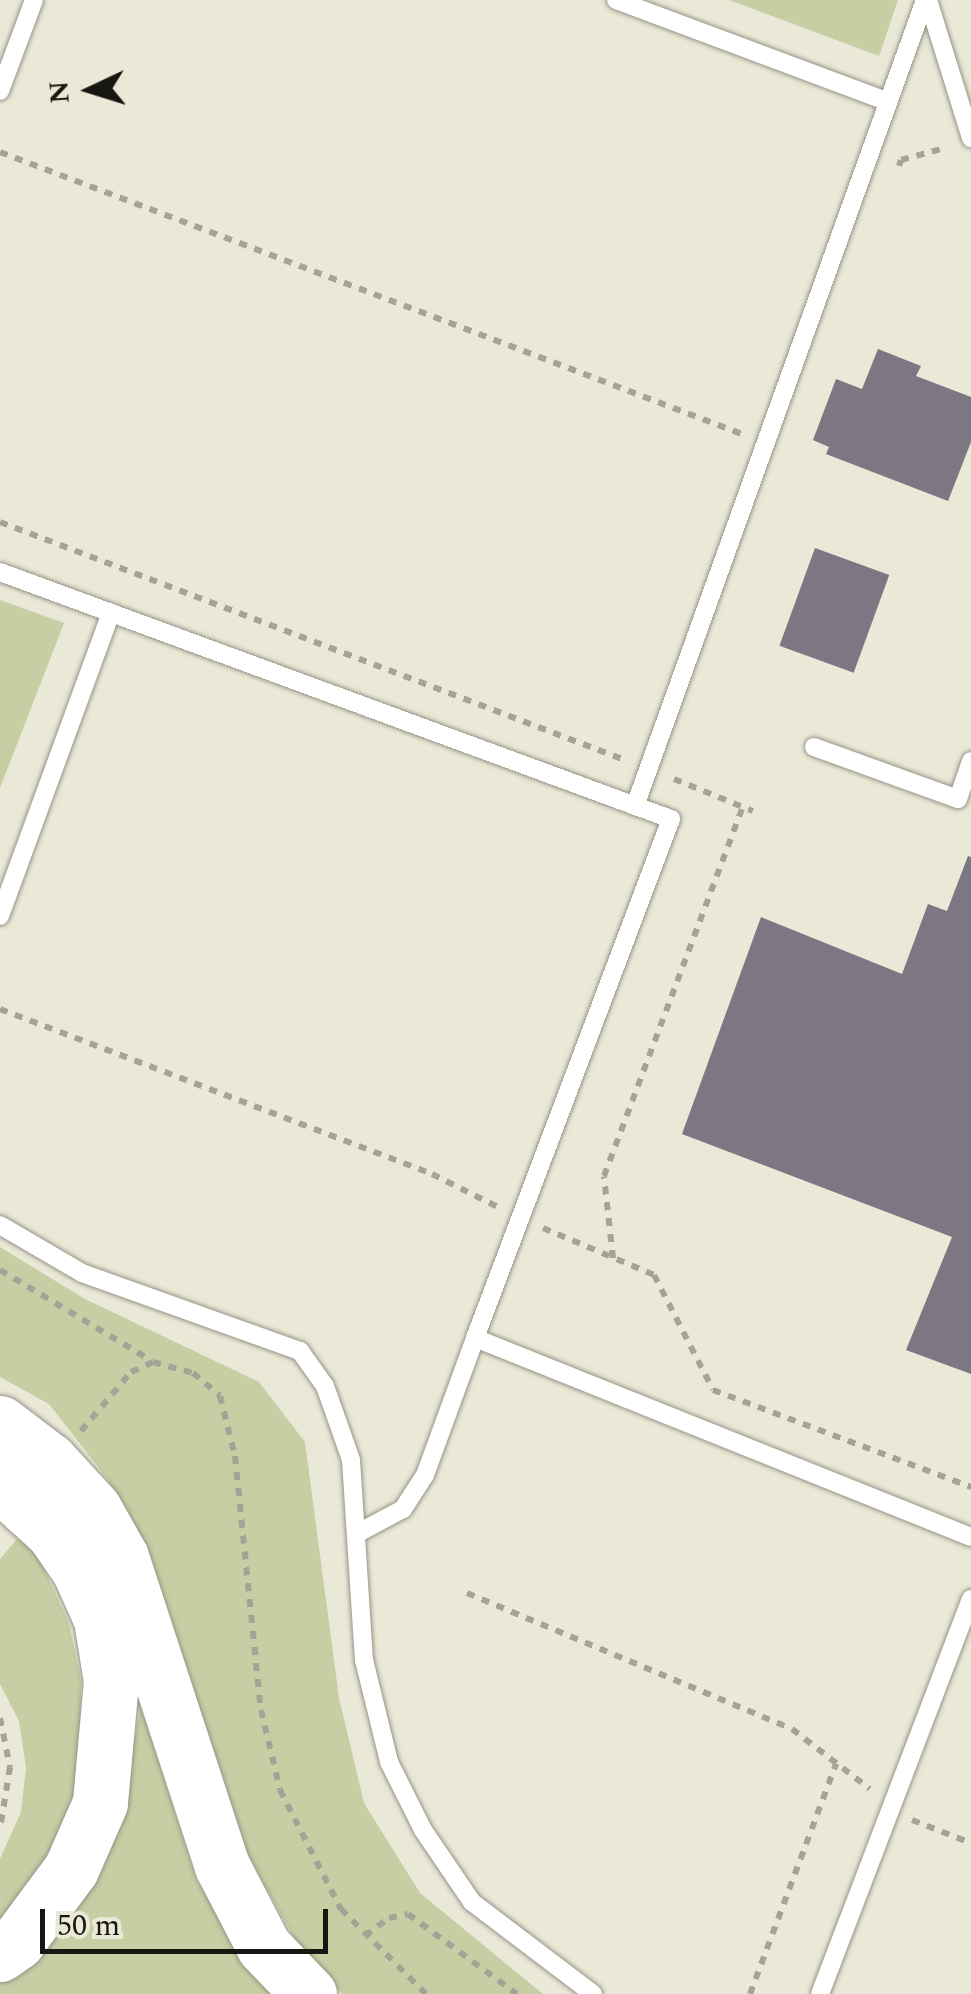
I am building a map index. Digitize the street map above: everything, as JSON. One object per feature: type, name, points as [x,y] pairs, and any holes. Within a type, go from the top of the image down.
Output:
[{"type":"highway","points":[[0,1423],[50,1461],[94,1509],[120,1557],[222,1866],[264,1946],[308,1994]]},
{"type":"highway","points":[[0,1484],[53,1532],[79,1570],[101,1619],[111,1681],[100,1803],[71,1869],[17,1942],[0,1954]]},
{"type":"lane","points":[[0,90],[34,0]]},
{"type":"lane","points":[[616,0],[886,101]]},
{"type":"lane","points":[[635,806],[886,101],[926,0]]},
{"type":"lane","points":[[926,0],[971,138]]},
{"type":"lane","points":[[0,572],[671,819],[425,1475],[402,1509],[372,1532],[356,1534]]},
{"type":"lane","points":[[0,916],[111,613]]},
{"type":"lane","points":[[814,747],[958,799],[971,761]]},
{"type":"lane","points":[[0,1224],[82,1273],[300,1351],[325,1386],[351,1460],[364,1660],[389,1762],[423,1830],[472,1902],[593,1994]]},
{"type":"lane","points":[[475,1338],[971,1537]]},
{"type":"lane","points":[[820,1994],[971,1599]]},
{"type":"path","points":[[0,152],[764,443]]},
{"type":"path","points":[[0,522],[753,810]]},
{"type":"path","points":[[612,1258],[604,1176],[742,807]]},
{"type":"path","points":[[0,1270],[153,1362],[193,1373],[220,1396],[230,1424],[261,1710],[280,1790],[310,1858],[365,1936],[426,1994]]},
{"type":"path","points":[[76,1436],[131,1372],[153,1362]]},
{"type":"path","points":[[467,1593],[792,1729],[921,1826],[971,1843]]},
{"type":"path","points":[[0,1718],[10,1767],[0,1829]]},
{"type":"path","points":[[750,1994],[836,1764]]},
{"type":"path","points":[[365,1936],[389,1918],[408,1914],[518,1994]]},
{"type":"green space","points":[[729,0],[898,0],[879,56]]},
{"type":"green space","points":[[0,600],[64,623],[0,788]]},
{"type":"green space","points":[[0,1247],[85,1299],[259,1382],[305,1442],[339,1698],[364,1803],[420,1893],[543,1994],[343,1994],[306,1959],[229,1821],[140,1536],[106,1477],[49,1404],[0,1377]]},
{"type":"green space","points":[[18,1538],[39,1558],[69,1623],[81,1681],[80,1741],[76,1800],[52,1859],[0,1923],[0,1859],[21,1812],[26,1768],[19,1721],[0,1684],[0,1559]]},
{"type":"green space","points":[[141,1706],[197,1882],[275,1994],[0,1994],[0,1977],[122,1802]]},
{"type":"building","points":[[878,349],[921,366],[916,376],[971,397],[971,442],[948,501],[826,454],[829,447],[813,440],[836,379],[862,389]]},
{"type":"building","points":[[815,548],[889,575],[854,673],[779,646]]},
{"type":"building","points":[[968,856],[971,1374],[906,1350],[952,1237],[682,1134],[761,917],[902,974],[928,904],[947,911]]}]
